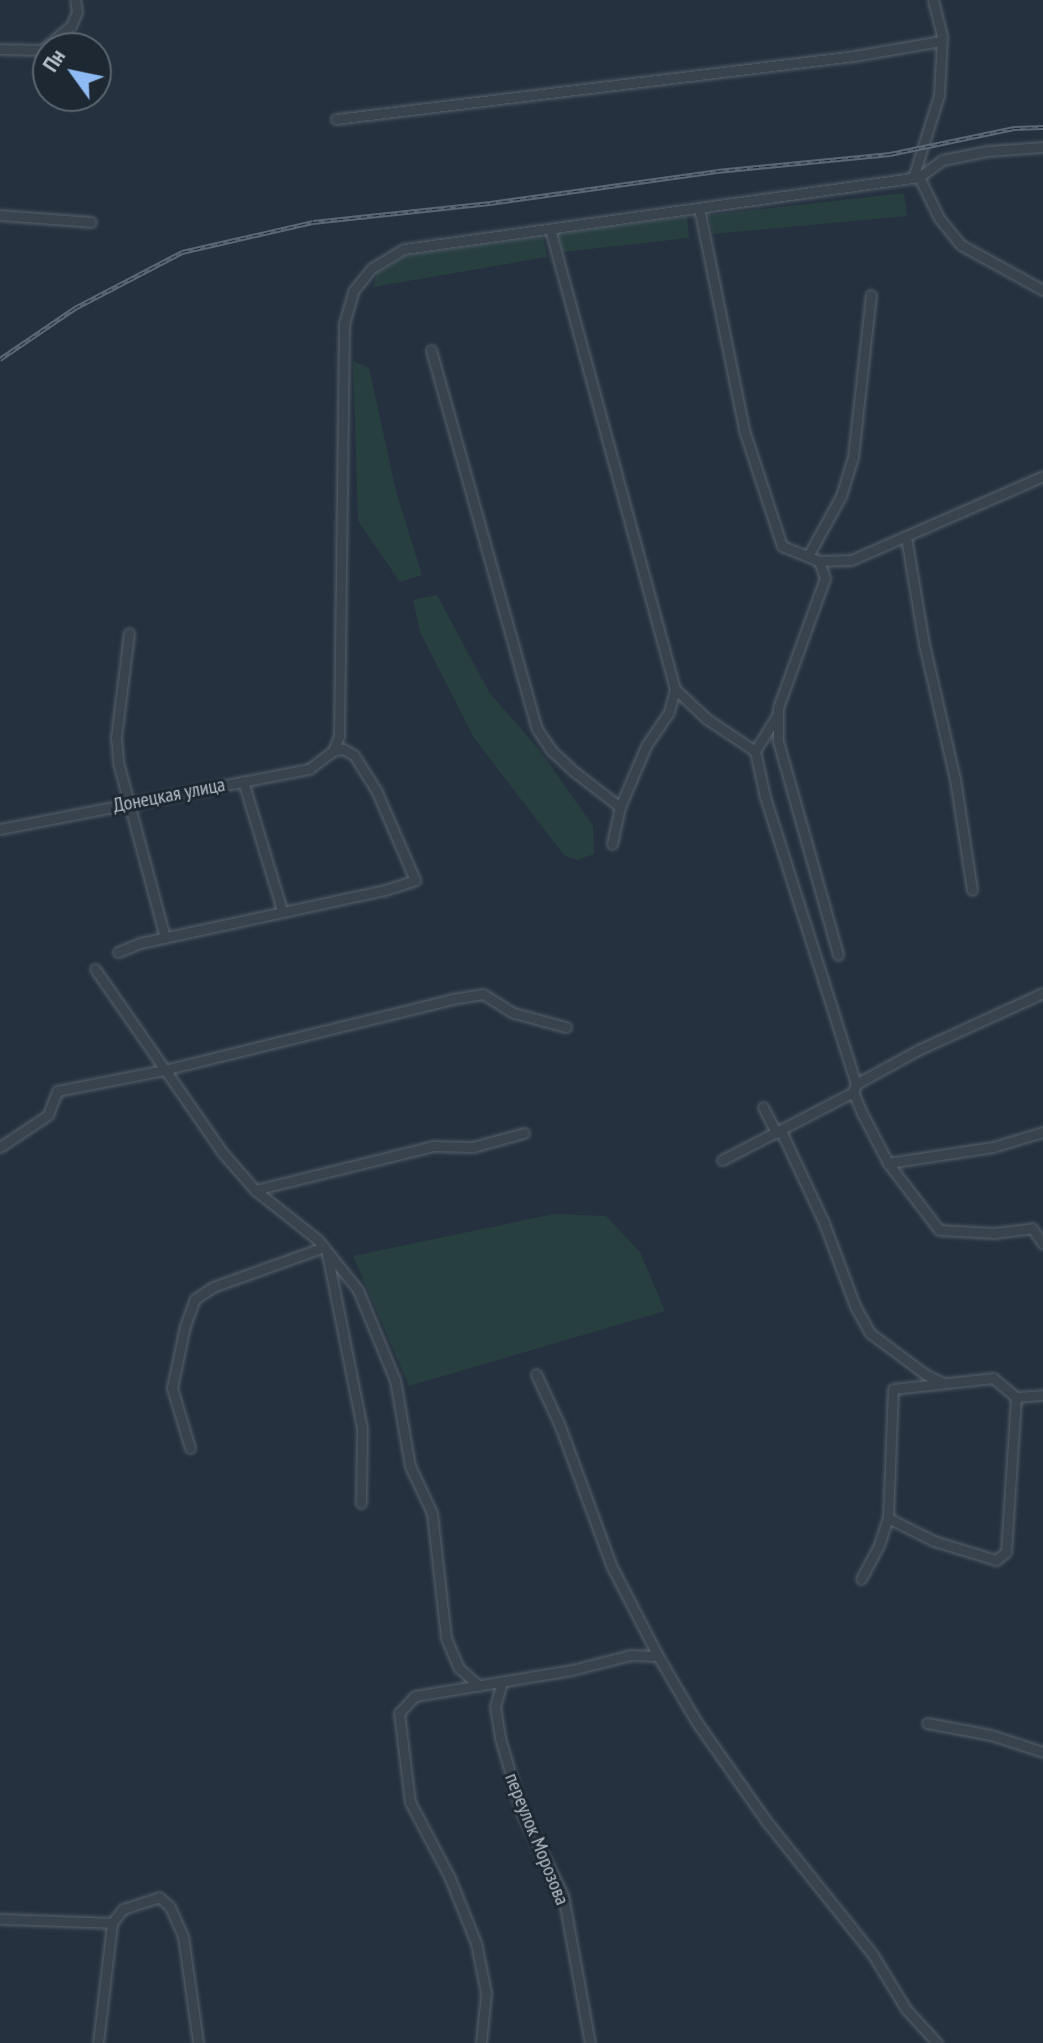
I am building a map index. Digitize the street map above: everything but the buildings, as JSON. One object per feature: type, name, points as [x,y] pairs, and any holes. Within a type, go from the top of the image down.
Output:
[{"type":"street","points":[[0,49],[42,50],[71,26],[77,12],[75,0]]},
{"type":"street","points":[[933,0],[941,41],[939,95],[916,178],[939,218],[961,245],[1043,290]]},
{"type":"street","points":[[336,119],[854,56],[941,41]]},
{"type":"street","points":[[333,751],[339,736],[344,324],[354,290],[372,268],[404,249],[916,178],[942,160],[987,151],[1043,147]]},
{"type":"street","points":[[699,208],[744,430],[782,546],[819,561],[851,560],[1043,476]]},
{"type":"street","points":[[0,215],[91,222]]},
{"type":"street","points":[[550,229],[675,689],[669,712],[646,746],[620,807],[612,844]]},
{"type":"street","points":[[808,556],[841,496],[853,457],[871,295]]},
{"type":"street","points":[[431,350],[537,729],[552,751],[620,807]]},
{"type":"street","points":[[906,537],[924,644],[955,779],[972,890]]},
{"type":"street","points":[[755,751],[778,714],[797,649],[816,611],[825,578],[819,561]]},
{"type":"street","points":[[129,633],[116,737],[118,762],[131,801],[165,938]]},
{"type":"street","points":[[675,689],[707,719],[755,751],[765,797],[854,1088],[888,1163],[939,1230],[994,1233],[1032,1228],[1043,1244]]},
{"type":"street","points":[[778,714],[778,741],[838,955]]},
{"type":"street","points":[[118,952],[282,910],[385,890],[415,880],[376,790],[354,755],[343,749],[333,751]]},
{"type":"street","name":"Донецкая улица","points":[[0,829],[131,801],[309,769],[333,751]]},
{"type":"street","points":[[243,781],[282,910]]},
{"type":"street","points":[[95,969],[222,1152],[255,1190],[325,1249],[358,1290],[395,1380],[410,1466],[432,1513],[446,1638],[459,1668],[479,1686]]},
{"type":"street","points":[[722,1160],[779,1132],[918,1050],[1043,993]]},
{"type":"street","points":[[0,1147],[48,1115],[57,1091],[164,1070],[483,994],[514,1013],[566,1027]]},
{"type":"street","points":[[763,1107],[779,1132],[824,1223],[855,1306],[870,1333],[925,1374],[943,1383]]},
{"type":"street","points":[[888,1163],[993,1147],[1043,1132]]},
{"type":"street","points":[[255,1190],[433,1146],[473,1147],[524,1133]]},
{"type":"street","points":[[190,1448],[172,1388],[185,1326],[195,1299],[213,1287],[325,1249]]},
{"type":"street","points":[[325,1249],[362,1428],[361,1503]]},
{"type":"street","points":[[536,1374],[560,1426],[612,1567],[696,1721],[767,1822],[873,1955],[906,2009],[937,2043]]},
{"type":"street","points":[[861,1579],[888,1518],[893,1389],[993,1378],[1016,1397],[1043,1395]]},
{"type":"street","points":[[888,1518],[934,1541],[996,1560],[1006,1552],[1016,1397]]},
{"type":"street","points":[[481,2043],[486,1993],[476,1943],[449,1876],[410,1802],[399,1713],[415,1696],[572,1670],[631,1655],[658,1656]]},
{"type":"street","name":"переулок Морозова","points":[[502,1682],[495,1706],[500,1738],[522,1813],[563,1895],[590,2043]]},
{"type":"street","points":[[927,1723],[991,1735],[1043,1752]]},
{"type":"street","points":[[98,2043],[112,1923],[123,1909],[159,1897],[170,1907],[183,1936],[198,2043]]},
{"type":"street","points":[[0,1919],[112,1923]]},
{"type":"green space","points":[[904,193],[907,216],[713,234],[708,215]]},
{"type":"green space","points":[[687,216],[689,238],[563,252],[557,234]]},
{"type":"green space","points":[[543,236],[547,257],[373,287],[377,273],[407,255]]},
{"type":"green space","points":[[353,361],[369,368],[396,491],[422,575],[400,582],[358,521]]},
{"type":"green space","points":[[437,595],[489,692],[541,752],[593,826],[594,854],[577,860],[564,855],[474,738],[420,632],[413,600]]},
{"type":"green space","points":[[554,1214],[606,1216],[640,1252],[665,1311],[409,1386],[353,1256]]},
{"type":"railway","points":[[0,359],[75,308],[182,252],[313,222],[490,203],[717,171],[890,154],[1014,128],[1043,127]]}]
